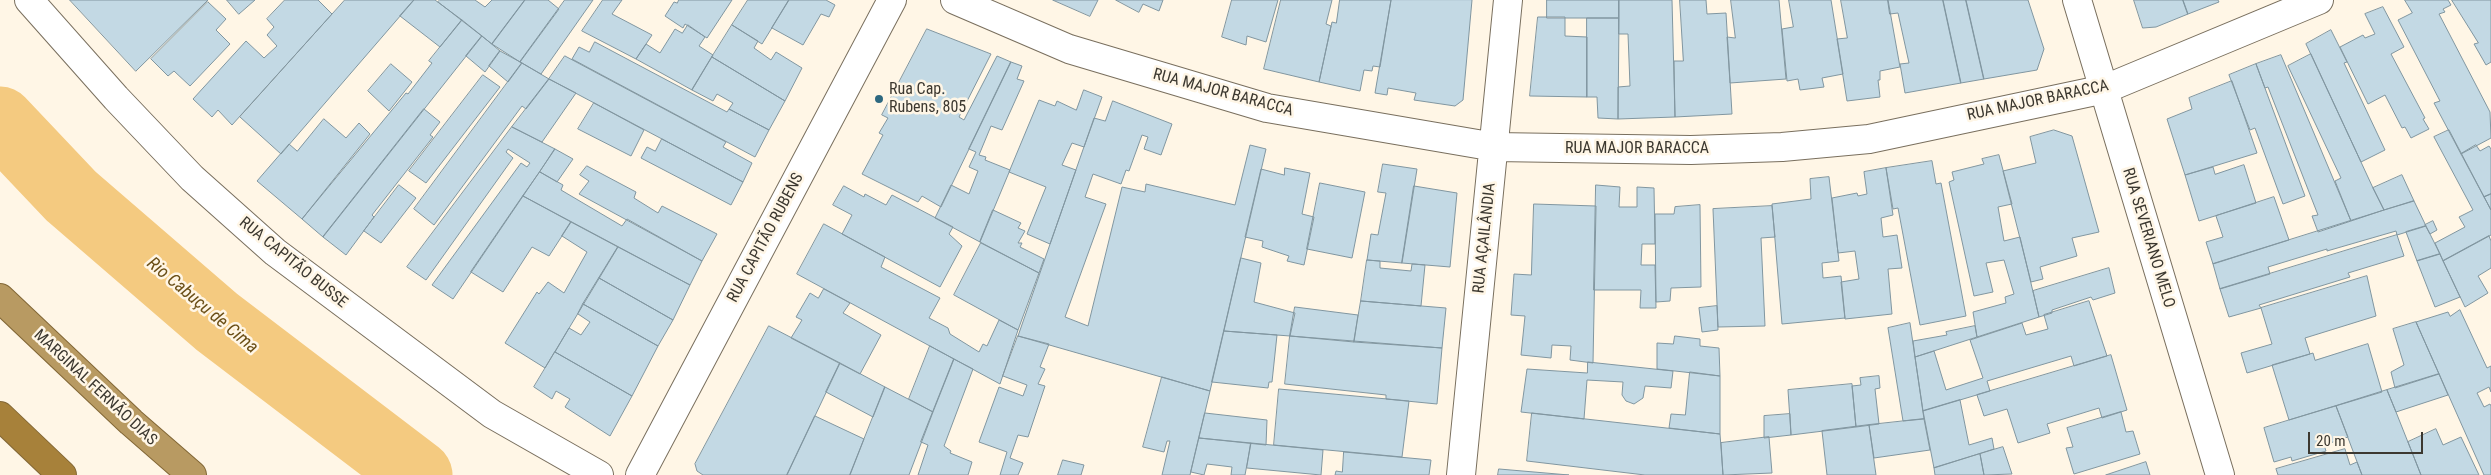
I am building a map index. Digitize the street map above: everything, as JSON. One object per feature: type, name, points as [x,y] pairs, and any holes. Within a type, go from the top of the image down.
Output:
[{"type":"highway","name":"MARGINAL FERNÃO DIAS","points":[[0,298],[131,422],[192,475]]},
{"type":"highway","points":[[0,416],[62,475]]},
{"type":"street","name":"RUA CAPITÃO BUSSE","points":[[29,0],[116,98],[192,178],[275,252],[492,414],[599,475]]},
{"type":"street","name":"RUA CAPITÃO RUBENS","points":[[640,475],[892,0]]},
{"type":"street","name":"RUA MAJOR BARACCA","points":[[955,0],[1069,49],[1267,108],[1494,147],[1691,150],[1782,148],[1869,139],[2105,89],[2318,0]]},
{"type":"street","name":"RUA AÇAILÂNDIA","points":[[1461,475],[1508,0]]},
{"type":"street","name":"RUA SEVERIANO MELO","points":[[2077,0],[2220,475]]},
{"type":"building","points":[[70,0],[208,0],[136,71]]},
{"type":"building","points":[[227,0],[255,0],[239,14]]},
{"type":"building","points":[[285,0],[318,0],[332,14],[232,125],[218,110],[212,117],[193,99],[246,41],[264,58],[277,46],[267,35],[274,27],[267,19]]},
{"type":"building","points":[[345,0],[414,0],[281,154],[240,117]]},
{"type":"building","points":[[414,0],[435,0],[462,20],[440,47],[400,16]]},
{"type":"building","points":[[440,0],[475,0],[485,7],[492,0],[525,0],[492,44],[438,2]]},
{"type":"building","points":[[525,0],[548,0],[559,9],[520,62],[492,44]]},
{"type":"building","points":[[565,0],[593,0],[541,74],[520,62]]},
{"type":"building","points":[[603,0],[622,0],[612,14],[652,35],[636,59],[582,31]]},
{"type":"building","points":[[679,0],[732,0],[707,38],[685,24],[683,28],[665,16],[674,2],[677,3]]},
{"type":"building","points":[[748,0],[789,0],[762,44],[732,25]]},
{"type":"building","points":[[789,0],[826,0],[835,5],[829,17],[821,14],[803,45],[772,28]]},
{"type":"building","points":[[1053,0],[1098,0],[1090,16]]},
{"type":"building","points":[[1116,0],[1163,0],[1159,11],[1143,4],[1139,12]]},
{"type":"building","points":[[1232,0],[1278,0],[1266,42],[1247,36],[1246,45],[1222,37]]},
{"type":"building","points":[[1281,0],[1332,0],[1326,24],[1331,26],[1319,82],[1264,69]]},
{"type":"building","points":[[1340,0],[1391,0],[1380,67],[1373,66],[1372,71],[1364,70],[1360,91],[1319,82],[1332,22],[1336,23]]},
{"type":"building","points":[[1391,0],[1472,0],[1463,100],[1455,106],[1414,100],[1416,93],[1388,88],[1387,95],[1375,93]]},
{"type":"building","points":[[1547,0],[1619,0],[1619,18],[1547,18]]},
{"type":"building","points":[[1619,0],[1672,0],[1675,117],[1618,119],[1618,87],[1630,86],[1628,34],[1619,34]]},
{"type":"building","points":[[1680,0],[1706,0],[1707,14],[1726,13],[1732,114],[1675,117],[1674,61],[1683,61]]},
{"type":"building","points":[[1731,0],[1779,0],[1786,79],[1730,83],[1727,37],[1735,38]]},
{"type":"building","points":[[1789,0],[1831,0],[1843,74],[1822,78],[1824,87],[1800,90],[1798,79],[1787,81],[1782,29],[1793,27]]},
{"type":"building","points":[[1841,0],[1888,0],[1900,67],[1880,71],[1880,80],[1878,80],[1880,97],[1847,101],[1837,39],[1847,38]]},
{"type":"building","points":[[1888,0],[1943,0],[1961,83],[1905,93],[1900,64],[1909,63],[1898,13],[1890,14]]},
{"type":"building","points":[[1943,0],[1966,0],[1984,79],[1961,83]]},
{"type":"building","points":[[1966,0],[2028,0],[2044,49],[2037,70],[1984,79]]},
{"type":"building","points":[[2134,0],[2183,0],[2188,14],[2156,27],[2143,28]]},
{"type":"building","points":[[2183,0],[2218,0],[2219,2],[2188,14]]},
{"type":"building","points":[[2405,0],[2448,0],[2451,5],[2443,9],[2445,12],[2439,14],[2490,112],[2491,138],[2461,154],[2434,103],[2440,101],[2398,20],[2412,13]]},
{"type":"building","points":[[2452,0],[2491,0],[2491,62],[2486,65],[2474,44],[2478,43]]},
{"type":"building","points":[[208,2],[226,19],[216,30],[230,44],[190,86],[174,71],[168,76],[151,59]]},
{"type":"building","points":[[2383,7],[2404,47],[2391,54],[2429,129],[2411,138],[2405,127],[2402,128],[2385,95],[2368,104],[2340,47],[2363,35],[2365,38],[2375,34],[2365,14]]},
{"type":"building","points":[[1538,17],[1565,17],[1565,36],[1587,37],[1587,97],[1530,96]]},
{"type":"building","points":[[1587,18],[1619,18],[1618,119],[1598,118],[1597,97],[1587,97]]},
{"type":"building","points":[[462,20],[482,36],[323,237],[302,219],[406,93],[408,94],[432,63],[429,61]]},
{"type":"building","points":[[688,25],[705,37],[699,46],[713,55],[692,90],[636,59],[646,44],[660,53],[675,29],[682,33]]},
{"type":"building","points":[[732,25],[758,41],[754,48],[771,60],[776,52],[802,68],[785,101],[712,57]]},
{"type":"building","points":[[927,29],[991,54],[959,117],[964,120],[997,56],[1011,62],[941,207],[922,196],[918,202],[862,174],[883,135],[879,133],[888,118],[882,115]]},
{"type":"building","points":[[2331,30],[2347,62],[2344,63],[2385,150],[2361,162],[2306,44]]},
{"type":"building","points":[[482,36],[500,51],[485,72],[466,56]]},
{"type":"building","points":[[595,42],[727,112],[729,109],[769,130],[755,157],[572,59],[579,47],[589,52]]},
{"type":"building","points":[[500,51],[522,63],[508,82],[489,66]]},
{"type":"building","points":[[2311,54],[2384,210],[2351,221],[2335,181],[2341,178],[2288,66]]},
{"type":"building","points":[[2281,55],[2351,221],[2318,232],[2312,216],[2318,215],[2268,87],[2265,88],[2256,64]]},
{"type":"building","points":[[565,56],[726,142],[723,147],[752,163],[743,182],[549,79]]},
{"type":"building","points":[[712,57],[785,101],[769,130],[729,109],[733,103],[717,94],[713,101],[692,90]]},
{"type":"building","points":[[1011,62],[1022,66],[1017,79],[1024,81],[1002,130],[991,126],[979,155],[986,157],[985,160],[1010,170],[980,242],[935,218],[951,185],[969,194],[978,171],[969,167],[976,152],[969,149]]},
{"type":"building","points":[[522,63],[549,79],[526,109],[522,106],[434,225],[414,209]]},
{"type":"building","points":[[391,64],[412,82],[389,111],[368,91]]},
{"type":"building","points":[[2256,64],[2305,196],[2283,204],[2255,128],[2250,130],[2229,75]]},
{"type":"building","points":[[483,75],[500,87],[426,183],[409,171]]},
{"type":"building","points":[[549,79],[576,93],[542,142],[512,127]]},
{"type":"building","points":[[2232,81],[2257,153],[2185,175],[2167,119],[2192,109],[2189,98]]},
{"type":"building","points":[[1084,90],[1102,97],[1084,147],[1072,143],[1062,165],[1076,170],[1050,244],[1027,234],[1046,187],[1009,172],[1039,100],[1055,106],[1057,101],[1076,110]]},
{"type":"building","points":[[1113,101],[1172,124],[1161,155],[1144,149],[1148,137],[1142,135],[1129,171],[1126,170],[1121,184],[1093,174],[1085,197],[1106,204],[1065,317],[1088,326],[1122,187],[1145,192],[1146,184],[1235,205],[1250,145],[1266,149],[1210,391],[1018,336],[1094,118],[1105,121]]},
{"type":"building","points":[[594,103],[644,130],[631,156],[578,129]]},
{"type":"building","points":[[424,109],[440,122],[430,135],[433,137],[372,215],[374,217],[346,255],[323,237]]},
{"type":"building","points":[[324,119],[346,138],[359,123],[370,134],[302,219],[257,181],[289,144],[297,151]]},
{"type":"building","points":[[512,127],[555,149],[453,299],[432,285],[521,163],[527,167],[530,163],[508,149],[506,152],[513,158],[426,280],[407,267]]},
{"type":"building","points":[[2054,130],[2072,136],[2099,232],[2072,238],[2077,256],[2040,267],[2043,279],[2031,282],[2003,171],[2036,163],[2030,137]]},
{"type":"building","points":[[2449,130],[2491,210],[2491,235],[2443,261],[2435,243],[2465,227],[2459,217],[2473,210],[2434,137]]},
{"type":"building","points":[[662,139],[743,182],[731,205],[641,158],[647,147],[655,151]]},
{"type":"building","points":[[2476,145],[2480,151],[2489,146],[2491,149],[2491,194],[2484,197],[2461,154]]},
{"type":"building","points":[[555,149],[573,159],[557,182],[540,172]]},
{"type":"building","points":[[1999,155],[2012,204],[1998,207],[2004,241],[2020,237],[2039,317],[1977,337],[1973,312],[2006,303],[2005,297],[2014,294],[2004,260],[1986,263],[1993,292],[1974,296],[1949,182],[1954,180],[1952,172],[1984,164],[1982,159]]},
{"type":"building","points":[[1932,161],[1936,184],[1941,183],[1966,316],[1920,325],[1898,208],[1893,209],[1886,168]]},
{"type":"building","points":[[1383,164],[1417,169],[1402,263],[1367,260],[1371,234],[1378,235],[1386,193],[1378,192]]},
{"type":"building","points":[[2244,165],[2256,203],[2199,221],[2185,175],[2213,167],[2215,174]]},
{"type":"building","points":[[587,166],[636,192],[634,198],[658,213],[662,206],[717,234],[702,261],[579,194],[589,181],[580,175]]},
{"type":"building","points":[[1285,168],[1310,173],[1302,214],[1314,217],[1304,265],[1287,261],[1289,256],[1262,247],[1263,241],[1245,237],[1261,169],[1284,175]]},
{"type":"building","points":[[1886,168],[1893,215],[1881,218],[1883,237],[1897,235],[1902,268],[1888,269],[1892,314],[1845,319],[1841,282],[1859,279],[1855,251],[1838,253],[1832,198],[1857,193],[1858,196],[1867,194],[1864,172]]},
{"type":"building","points":[[540,172],[563,185],[561,190],[622,226],[627,219],[702,261],[690,285],[523,196]]},
{"type":"building","points":[[2402,175],[2414,201],[2384,210],[2373,188]]},
{"type":"building","points":[[1829,177],[1839,261],[1822,263],[1823,278],[1841,276],[1845,318],[1782,324],[1772,204],[1811,199],[1810,179]]},
{"type":"building","points":[[1320,183],[1365,192],[1352,258],[1307,249]]},
{"type":"building","points":[[399,185],[416,198],[381,243],[364,231]]},
{"type":"building","points":[[1596,185],[1620,187],[1619,207],[1637,207],[1637,187],[1654,188],[1655,244],[1642,244],[1641,265],[1655,265],[1656,308],[1640,308],[1641,290],[1594,290]]},
{"type":"building","points":[[844,186],[864,197],[865,194],[886,205],[892,195],[953,227],[949,234],[962,246],[940,287],[842,234],[852,215],[833,205]]},
{"type":"building","points":[[1414,186],[1457,193],[1450,267],[1402,263]]},
{"type":"building","points":[[2491,194],[2491,210],[2484,197]]},
{"type":"building","points":[[523,196],[571,222],[549,256],[532,247],[503,292],[471,272]]},
{"type":"building","points":[[2274,197],[2289,240],[2213,264],[2206,242],[2223,237],[2216,216]]},
{"type":"building","points":[[2414,201],[2426,226],[2397,235],[2396,231],[2268,267],[2270,274],[2220,289],[2213,264]]},
{"type":"building","points":[[1534,204],[1596,206],[1593,363],[1570,360],[1571,346],[1552,345],[1551,358],[1521,355],[1525,316],[1511,315],[1514,274],[1531,275]]},
{"type":"building","points":[[1700,205],[1701,287],[1671,288],[1670,301],[1656,302],[1655,214],[1674,214],[1675,207]]},
{"type":"building","points":[[1772,206],[1775,237],[1761,238],[1765,326],[1718,327],[1713,209]]},
{"type":"building","points":[[993,210],[1021,223],[1018,228],[1025,231],[1018,243],[1022,243],[1020,247],[1044,259],[1039,273],[980,242]]},
{"type":"building","points":[[2433,221],[2437,230],[2430,234],[2425,225]]},
{"type":"building","points":[[571,222],[618,247],[545,368],[505,343],[537,292],[539,294],[548,282],[564,293],[587,252],[562,236]]},
{"type":"building","points":[[824,224],[885,257],[881,267],[940,298],[929,318],[948,328],[950,334],[979,352],[983,344],[987,346],[999,320],[1018,330],[1000,384],[797,274]]},
{"type":"building","points":[[2426,226],[2440,254],[2417,261],[2406,232]]},
{"type":"building","points":[[2397,235],[2404,256],[2348,273],[2350,277],[2259,305],[2261,308],[2229,317],[2220,289]]},
{"type":"building","points":[[2489,236],[2491,241],[2491,268],[2478,276],[2488,293],[2465,307],[2443,261]]},
{"type":"building","points":[[981,243],[1039,273],[1018,330],[954,295]]},
{"type":"building","points":[[618,247],[690,285],[673,320],[599,278]]},
{"type":"building","points":[[2440,254],[2460,297],[2435,307],[2417,261]]},
{"type":"building","points":[[1241,258],[1261,263],[1254,302],[1295,313],[1290,336],[1224,331]]},
{"type":"building","points":[[1367,260],[1380,261],[1380,268],[1411,271],[1412,264],[1425,265],[1421,306],[1361,301]]},
{"type":"building","points":[[2109,268],[2115,293],[2093,300],[2091,297],[2052,310],[2052,313],[2039,317],[2033,291]]},
{"type":"building","points":[[2367,276],[2376,316],[2305,338],[2310,354],[2247,373],[2241,353],[2272,344],[2261,308]]},
{"type":"building","points":[[599,278],[673,320],[658,346],[583,304]]},
{"type":"building","points":[[824,289],[850,303],[843,313],[881,335],[860,374],[791,338],[802,320],[796,317],[810,293],[818,298]]},
{"type":"building","points":[[1361,301],[1446,308],[1442,348],[1354,342]]},
{"type":"building","points":[[2089,301],[2107,356],[2074,366],[2071,356],[1987,381],[1990,391],[1923,411],[1915,357],[1934,351],[1946,390],[1983,378],[1970,340],[2022,323],[2026,335],[2048,329],[2044,315]]},
{"type":"building","points":[[583,304],[658,346],[632,396],[555,352],[569,328],[581,335],[590,322],[578,314]]},
{"type":"building","points":[[1717,306],[1718,330],[1702,332],[1699,308]]},
{"type":"building","points":[[1295,307],[1358,315],[1354,342],[1290,336]]},
{"type":"building","points":[[2460,310],[2487,368],[2491,366],[2491,392],[2489,387],[2477,393],[2484,407],[2490,404],[2491,406],[2491,475],[2484,475],[2416,322],[2448,312],[2450,316]]},
{"type":"building","points":[[2416,322],[2439,374],[2395,388],[2391,372],[2404,365],[2393,329]]},
{"type":"building","points":[[1910,323],[1924,419],[1903,421],[1888,328]]},
{"type":"building","points":[[769,326],[840,363],[787,475],[703,475],[697,471],[695,464]]},
{"type":"building","points":[[1975,326],[1977,337],[1915,357],[1913,341],[1947,335],[1946,332]]},
{"type":"building","points":[[1224,331],[1277,335],[1272,382],[1269,382],[1268,388],[1212,382]]},
{"type":"building","points":[[1018,336],[1049,344],[1040,367],[1045,369],[1038,384],[1045,386],[1028,437],[1018,435],[1010,458],[1023,463],[1018,475],[1000,475],[1007,452],[979,442],[999,387],[1023,396],[1027,385],[1003,376]]},
{"type":"building","points":[[1290,336],[1442,348],[1437,404],[1386,399],[1386,395],[1285,384]]},
{"type":"building","points":[[1675,336],[1700,339],[1700,346],[1719,348],[1720,376],[1657,369],[1657,343],[1673,344]]},
{"type":"building","points":[[2368,344],[2382,392],[2289,420],[2272,365],[2313,353],[2315,360]]},
{"type":"building","points":[[930,346],[954,359],[933,412],[909,399]]},
{"type":"building","points":[[555,352],[632,396],[610,436],[565,407],[570,399],[556,391],[552,399],[534,387]]},
{"type":"building","points":[[2111,355],[2127,410],[2102,418],[2099,408],[2047,424],[2050,433],[2018,443],[2007,409],[1984,416],[1977,395]]},
{"type":"building","points":[[954,359],[973,369],[944,446],[951,451],[950,453],[972,462],[968,475],[918,475],[928,445],[921,442]]},
{"type":"building","points":[[1588,362],[1673,371],[1671,388],[1645,386],[1643,398],[1634,404],[1626,401],[1622,395],[1623,382],[1587,380],[1584,419],[1521,412],[1527,369],[1587,373]]},
{"type":"building","points":[[840,363],[885,387],[873,417],[826,392]]},
{"type":"building","points":[[1690,372],[1720,376],[1720,434],[1669,428],[1671,414],[1685,415]]},
{"type":"building","points":[[2439,374],[2448,395],[2396,412],[2387,390]]},
{"type":"building","points":[[1879,376],[1880,388],[1875,389],[1879,424],[1856,427],[1852,386],[1861,385],[1860,378]]},
{"type":"building","points":[[1162,377],[1210,391],[1190,475],[1162,475],[1170,441],[1167,441],[1164,452],[1143,447]]},
{"type":"building","points":[[1852,384],[1856,427],[1791,435],[1788,390]]},
{"type":"building","points":[[885,387],[933,412],[909,475],[850,475]]},
{"type":"building","points":[[1279,389],[1409,401],[1402,457],[1274,445]]},
{"type":"building","points":[[2387,390],[2421,475],[2362,475],[2336,406]]},
{"type":"building","points":[[1960,400],[1969,445],[1992,438],[1994,449],[1934,468],[1923,411]]},
{"type":"building","points":[[2336,406],[2348,437],[2324,445],[2326,451],[2292,461],[2291,457],[2274,462],[2264,428]]},
{"type":"building","points":[[2121,412],[2126,432],[2133,431],[2140,454],[2074,474],[2066,448],[2073,447],[2067,428]]},
{"type":"building","points":[[1205,413],[1267,420],[1266,445],[1199,438]]},
{"type":"building","points":[[1532,413],[1720,434],[1723,475],[1645,475],[1527,461]]},
{"type":"building","points":[[1790,414],[1791,435],[1764,438],[1764,416]]},
{"type":"building","points":[[815,416],[864,439],[850,475],[787,475]]},
{"type":"building","points":[[1924,419],[1930,450],[1874,458],[1869,425]]},
{"type":"building","points":[[1869,425],[1876,475],[1827,475],[1822,431]]},
{"type":"building","points":[[2436,429],[2443,445],[2461,437],[2479,475],[2421,475],[2408,442]]},
{"type":"building","points":[[1769,437],[1772,473],[1723,475],[1721,443]]},
{"type":"building","points":[[1199,438],[1251,443],[1245,475],[1231,475],[1232,467],[1207,464],[1204,475],[1191,472]]},
{"type":"building","points":[[1251,443],[1323,450],[1321,475],[1247,468]]},
{"type":"building","points":[[2003,447],[2012,474],[1984,475],[1980,454]]},
{"type":"building","points":[[2345,449],[2350,465],[2357,462],[2362,475],[2278,475],[2276,469]]},
{"type":"building","points":[[1344,452],[1431,460],[1429,475],[1335,475],[1336,471],[1342,472]]},
{"type":"building","points":[[1980,454],[1984,475],[1935,475],[1934,468]]},
{"type":"building","points":[[1063,460],[1084,465],[1081,475],[1058,475]]},
{"type":"building","points":[[2146,462],[2150,475],[2106,475]]},
{"type":"building","points":[[1499,469],[1569,475],[1498,475]]},
{"type":"waterway","name":"Rio Cabuçu de Cima","points":[[0,121],[71,196],[217,322],[418,475]]},
{"type":"place","name":"Rua Cap. Rubens, 805","points":[[879,99]]}]
